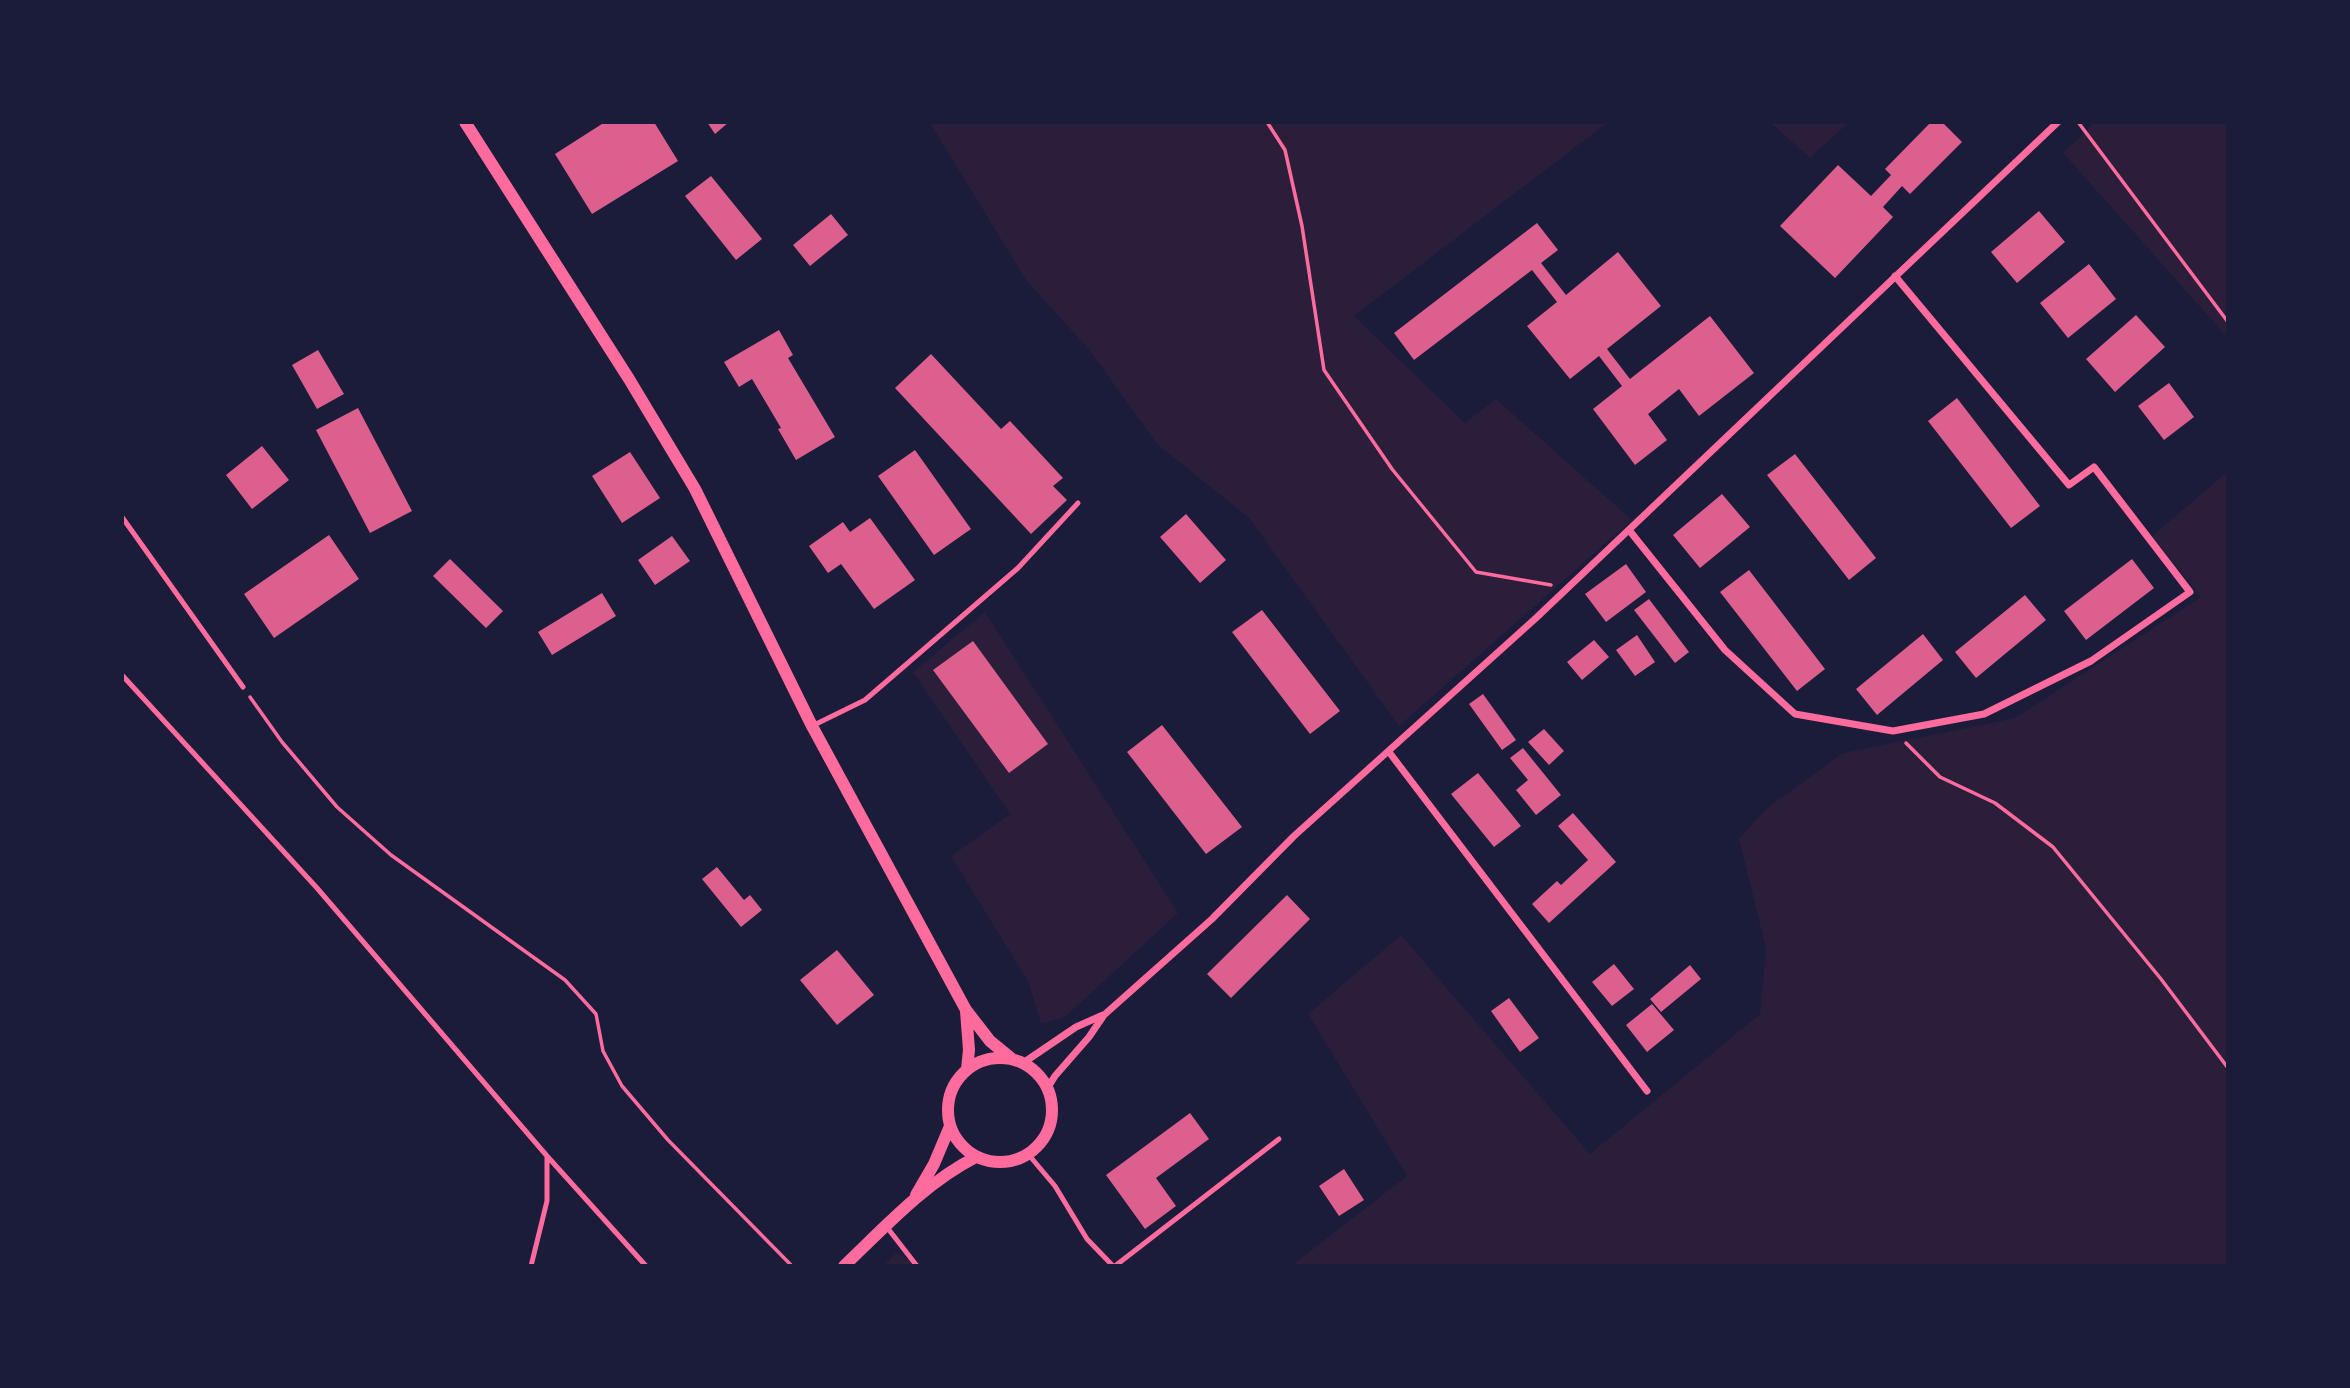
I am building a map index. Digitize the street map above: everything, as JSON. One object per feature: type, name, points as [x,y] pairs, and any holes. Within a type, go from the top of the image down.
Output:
[{"type":"street","points":[[465,122],[629,379],[695,489],[813,726],[966,1010],[990,1041],[1017,1061],[1041,1078],[1047,1088],[1052,1103],[1052,1118],[1039,1145],[1028,1154],[1002,1163],[976,1157],[958,1142],[950,1126],[947,1111],[949,1095],[956,1081],[967,1069],[980,1061],[996,1058],[1017,1061],[1076,1027],[1104,1015]]},
{"type":"street","points":[[1047,1088],[1104,1015],[1212,919],[1294,836],[1568,588],[2058,122]]},
{"type":"street","points":[[1629,530],[1725,650],[1795,714],[1893,731],[1984,714],[2091,661],[2190,592],[2094,467],[2069,485],[1895,276]]},
{"type":"street","points":[[1389,752],[1647,1091]]},
{"type":"street","points":[[966,1010],[969,1050],[967,1069]]},
{"type":"street","points":[[912,1201],[934,1164],[950,1126]]},
{"type":"street","points":[[844,1265],[912,1201],[976,1157]]},
{"type":"lane","points":[[813,726],[865,701],[1018,568],[1078,503]]},
{"type":"lane","points":[[122,517],[243,687]]},
{"type":"lane","points":[[122,675],[317,888],[547,1156],[646,1265]]},
{"type":"lane","points":[[1028,1154],[1055,1186],[1087,1239],[1114,1265],[1279,1139]]},
{"type":"lane","points":[[531,1265],[547,1201],[547,1156]]},
{"type":"lane","points":[[886,1226],[917,1265]]},
{"type":"path","points":[[1267,122],[1286,150],[1302,226],[1324,370],[1392,469],[1476,572],[1568,588]]},
{"type":"path","points":[[2078,122],[2228,322]]},
{"type":"path","points":[[243,687],[282,742],[337,807],[391,855],[565,980],[596,1014],[603,1051],[622,1086],[668,1140],[792,1265]]},
{"type":"path","points":[[1893,731],[1940,777],[1995,803],[2053,847],[2161,979],[2228,1068]]},
{"type":"shaded area","points":[[930,123],[1607,123],[1354,316],[1465,423],[1496,399],[1632,520],[1399,726],[1249,518],[1157,444],[1090,351],[1026,280]]},
{"type":"shaded area","points":[[1771,123],[1848,123],[1810,158]]},
{"type":"shaded area","points":[[2094,123],[2227,123],[2227,337],[2063,153]]},
{"type":"shaded area","points":[[2227,472],[2227,1265],[1291,1266],[1407,1176],[1308,1014],[1401,935],[1590,1154],[1760,1014],[1766,949],[1739,839],[1767,808],[1843,753],[2015,718],[2201,597],[2152,536]]},
{"type":"shaded area","points":[[985,612],[1178,913],[1065,1017],[1041,1024],[1029,983],[951,856],[1010,814],[913,672]]},
{"type":"shaded area","points":[[896,1253],[914,1262],[910,1265],[883,1266]]},
{"type":"building","points":[[605,122],[654,122],[678,161],[592,214],[555,154]]},
{"type":"building","points":[[707,122],[729,122],[715,134]]},
{"type":"building","points":[[1931,122],[1942,122],[1962,142],[1910,194],[1902,186],[1883,207],[1893,217],[1835,278],[1780,226],[1838,165],[1871,196],[1891,175],[1885,169]]},
{"type":"building","points":[[711,176],[762,239],[736,260],[685,196]]},
{"type":"building","points":[[2039,211],[2065,242],[2017,283],[1991,252]]},
{"type":"building","points":[[831,214],[848,235],[810,266],[793,245]]},
{"type":"building","points":[[1537,223],[1558,250],[1541,263],[1566,295],[1618,252],[1661,306],[1607,349],[1630,379],[1710,316],[1754,373],[1699,416],[1679,389],[1648,414],[1667,440],[1635,465],[1593,409],[1622,386],[1599,356],[1570,379],[1527,326],[1557,302],[1532,270],[1414,360],[1394,333]]},
{"type":"building","points":[[2089,264],[2116,299],[2068,338],[2040,303]]},
{"type":"building","points":[[2136,315],[2165,347],[2115,392],[2086,359]]},
{"type":"building","points":[[779,330],[793,355],[788,358],[835,437],[796,460],[752,379],[739,387],[724,362]]},
{"type":"building","points":[[318,350],[344,394],[317,409],[292,365]]},
{"type":"building","points":[[931,354],[1001,429],[1010,421],[1063,478],[1053,486],[1067,500],[1031,534],[895,388]]},
{"type":"building","points":[[2169,383],[2194,417],[2164,440],[2138,406]]},
{"type":"building","points":[[1957,398],[2040,506],[2011,528],[1928,421]]},
{"type":"building","points":[[358,408],[412,511],[370,533],[316,430]]},
{"type":"building","points":[[262,446],[289,480],[252,509],[226,475]]},
{"type":"building","points":[[915,450],[971,529],[934,555],[878,476]]},
{"type":"building","points":[[630,452],[660,498],[622,523],[592,476]]},
{"type":"building","points":[[1795,454],[1876,558],[1849,580],[1767,475]]},
{"type":"building","points":[[1722,494],[1750,527],[1700,568],[1673,535]]},
{"type":"building","points":[[1186,514],[1226,560],[1200,583],[1160,537]]},
{"type":"building","points":[[870,518],[915,580],[874,609],[841,564],[828,573],[809,546],[843,522],[850,532]]},
{"type":"building","points":[[329,535],[359,579],[274,638],[244,594]]},
{"type":"building","points":[[672,536],[690,561],[655,585],[638,560]]},
{"type":"building","points":[[450,559],[503,611],[486,628],[433,576]]},
{"type":"building","points":[[2132,559],[2154,588],[2086,640],[2064,611]]},
{"type":"building","points":[[1626,564],[1646,592],[1606,622],[1585,594]]},
{"type":"building","points":[[1749,570],[1825,669],[1797,691],[1720,592]]},
{"type":"building","points":[[602,593],[616,616],[552,655],[538,632]]},
{"type":"building","points":[[2025,595],[2046,620],[1976,678],[1955,652]]},
{"type":"building","points":[[1649,599],[1689,652],[1675,663],[1634,610]]},
{"type":"building","points":[[1262,610],[1340,711],[1310,734],[1232,632]]},
{"type":"building","points":[[1923,634],[1943,660],[1877,715],[1856,689]]},
{"type":"building","points":[[1637,635],[1655,662],[1635,676],[1616,650]]},
{"type":"building","points":[[1594,640],[1609,657],[1582,680],[1567,662]]},
{"type":"building","points":[[973,641],[1048,744],[1009,773],[933,670]]},
{"type":"building","points":[[1483,694],[1516,740],[1502,750],[1469,704]]},
{"type":"building","points":[[1162,725],[1242,827],[1206,854],[1127,752]]},
{"type":"building","points":[[1544,729],[1564,751],[1549,765],[1528,742]]},
{"type":"building","points":[[1523,748],[1561,795],[1536,815],[1516,790],[1528,780],[1510,758]]},
{"type":"building","points":[[1478,773],[1521,826],[1494,847],[1451,794]]},
{"type":"building","points":[[1573,813],[1616,862],[1549,923],[1532,904],[1557,881],[1561,885],[1588,860],[1558,826]]},
{"type":"building","points":[[717,867],[744,900],[750,895],[762,910],[741,927],[702,879]]},
{"type":"building","points":[[1287,895],[1310,919],[1231,998],[1207,974]]},
{"type":"building","points":[[837,950],[874,995],[837,1025],[800,980]]},
{"type":"building","points":[[1614,964],[1634,989],[1612,1006],[1592,982]]},
{"type":"building","points":[[1690,965],[1701,979],[1661,1012],[1650,999]]},
{"type":"building","points":[[1509,998],[1539,1038],[1520,1052],[1491,1011]]},
{"type":"building","points":[[1652,1004],[1674,1030],[1647,1052],[1626,1025]]},
{"type":"building","points":[[1190,1113],[1209,1139],[1156,1178],[1176,1206],[1145,1229],[1106,1175]]},
{"type":"building","points":[[1344,1169],[1364,1200],[1339,1216],[1319,1186]]}]
